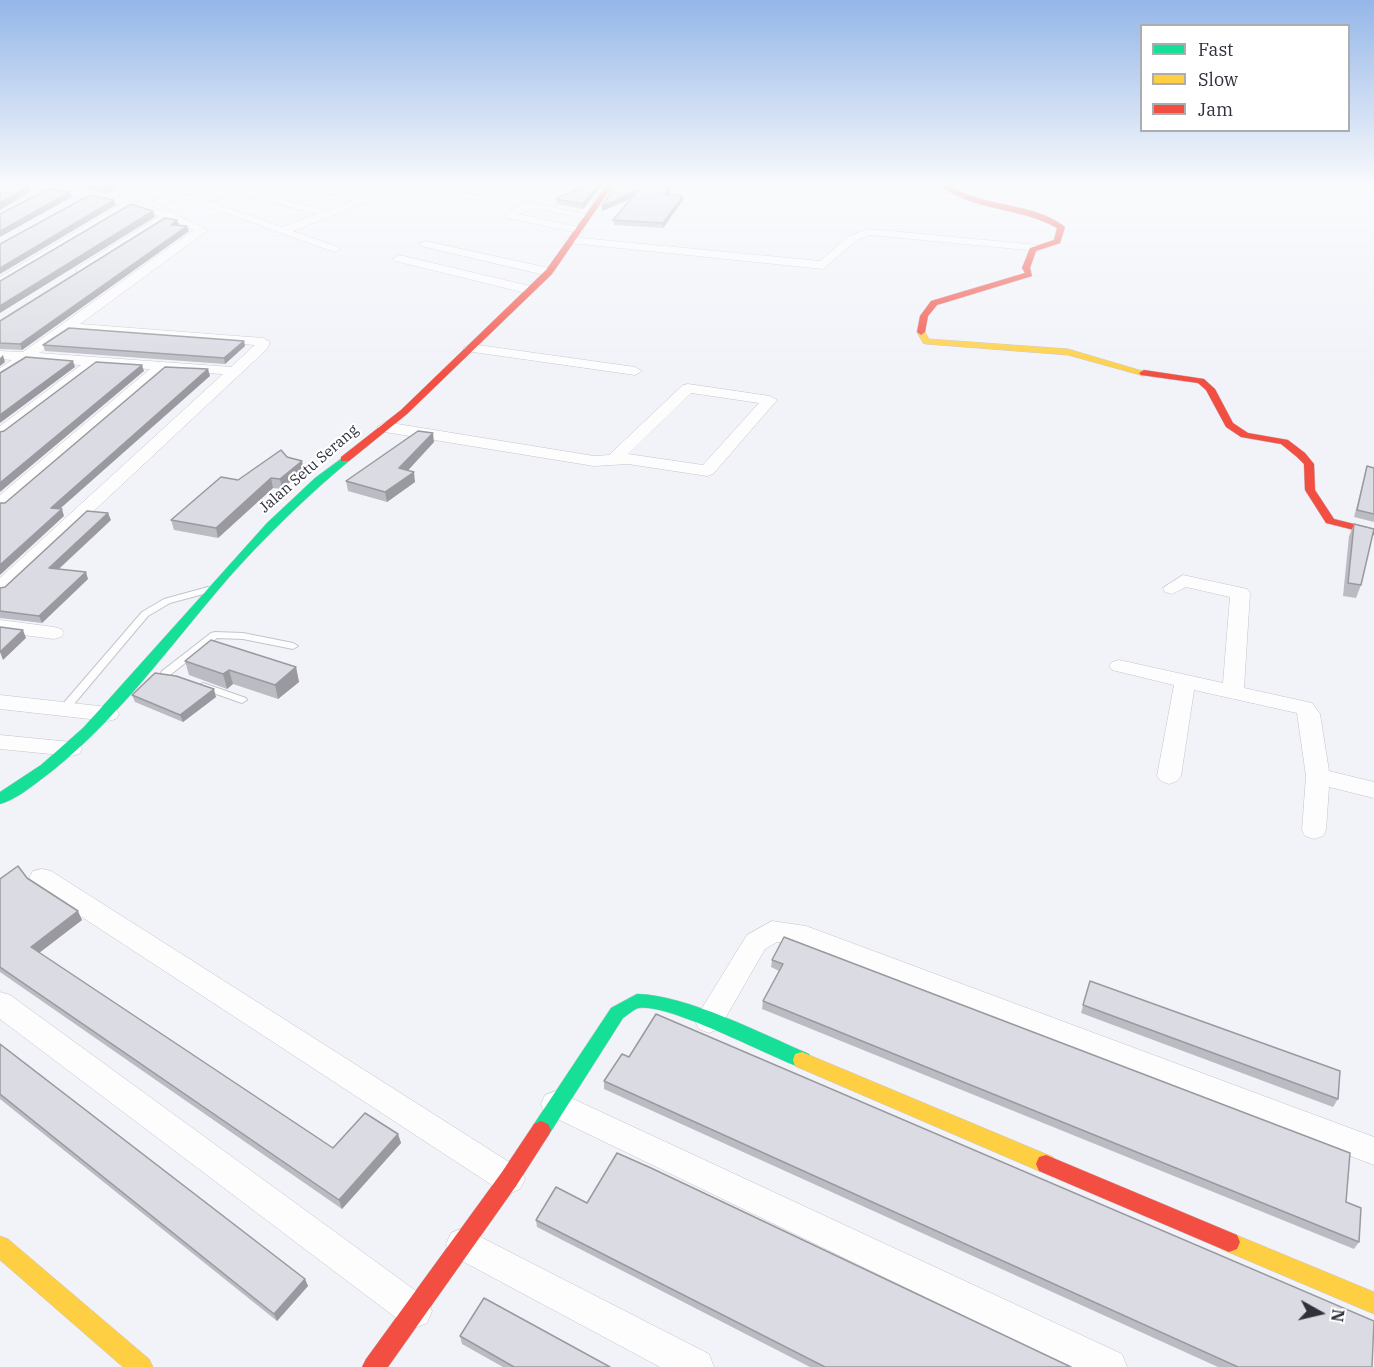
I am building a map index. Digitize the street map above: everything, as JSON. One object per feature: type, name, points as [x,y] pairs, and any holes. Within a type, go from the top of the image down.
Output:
[{"type":"street","points":[[0,282],[55,249]]},
{"type":"street","points":[[71,277],[116,249]]},
{"type":"street","points":[[0,375],[176,249]]},
{"type":"street","points":[[446,249],[549,272]]},
{"type":"street","name":"Jalan Setu Serang","points":[[0,799],[21,788],[71,749],[108,714],[261,533],[306,490],[385,427],[471,348],[549,272],[565,249]]},
{"type":"street","points":[[693,249],[823,264],[841,249]]},
{"type":"street","points":[[1036,249],[1033,250],[1026,268],[1029,274],[934,303],[927,309],[920,322],[922,338],[936,343],[1068,352],[1154,376],[1201,381],[1210,389],[1228,425],[1245,435],[1284,442],[1301,455],[1309,464],[1310,490],[1330,521],[1374,532]]},
{"type":"street","points":[[399,260],[530,290]]},
{"type":"street","points":[[0,588],[262,346],[262,342],[69,327]]},
{"type":"street","points":[[471,348],[635,371]]},
{"type":"street","points":[[0,355],[234,371]]},
{"type":"street","points":[[0,433],[93,362]]},
{"type":"street","points":[[0,504],[163,366]]},
{"type":"street","points":[[385,427],[594,461],[615,458],[707,471],[770,400],[688,388],[615,458]]},
{"type":"street","points":[[1172,588],[1183,581],[1240,593],[1233,692]]},
{"type":"street","points":[[0,626],[54,633]]},
{"type":"street","points":[[1119,666],[1304,708],[1309,714],[1317,776],[1314,830]]},
{"type":"street","points":[[1169,776],[1185,681]]},
{"type":"street","points":[[0,702],[108,714]]},
{"type":"street","points":[[0,742],[71,749]]},
{"type":"street","points":[[1317,776],[1374,790]]},
{"type":"street","points":[[42,878],[509,1179]]},
{"type":"street","points":[[709,1021],[756,942],[772,931],[797,933],[1374,1151]]},
{"type":"street","points":[[374,1367],[509,1179],[556,1104],[618,1013],[636,1001],[653,1001],[709,1021],[1374,1303]]},
{"type":"street","points":[[0,1003],[415,1311]]},
{"type":"street","points":[[556,1104],[1109,1367]]},
{"type":"street","points":[[463,1244],[696,1367]]},
{"type":"street","points":[[0,1246],[141,1367]]},
{"type":"lane","points":[[65,708],[145,614],[167,601],[212,590]]},
{"type":"lane","points":[[177,677],[215,635],[243,636],[293,646]]},
{"type":"lane","points":[[146,670],[177,677],[242,700]]},
{"type":"building","points":[[0,249],[32,249],[0,268]]},
{"type":"building","points":[[55,249],[92,249],[0,306],[0,281]]},
{"type":"building","points":[[116,249],[155,249],[20,344],[0,343],[0,321]]},
{"type":"building","points":[[69,328],[244,341],[224,358],[43,345]]},
{"type":"building","points":[[26,357],[73,361],[0,415],[0,373]]},
{"type":"building","points":[[96,362],[142,365],[0,483],[0,432]]},
{"type":"building","points":[[165,367],[208,369],[51,508],[62,509],[0,565],[0,503],[5,503]]},
{"type":"building","points":[[418,431],[433,433],[399,468],[414,472],[385,492],[346,481]]},
{"type":"building","points":[[281,450],[287,457],[302,461],[280,479],[271,478],[216,528],[171,520],[221,477],[238,480]]},
{"type":"building","points":[[1367,466],[1374,468],[1374,514],[1357,510]]},
{"type":"building","points":[[87,511],[108,513],[49,568],[86,572],[39,616],[0,611],[0,588],[5,587]]},
{"type":"building","points":[[1354,524],[1374,529],[1361,585],[1348,583]]},
{"type":"building","points":[[0,627],[23,630],[0,652]]},
{"type":"building","points":[[211,640],[296,667],[275,685],[229,670],[223,674],[185,661]]},
{"type":"building","points":[[155,673],[176,676],[214,689],[180,715],[132,695]]},
{"type":"building","points":[[18,866],[27,878],[78,911],[31,947],[333,1148],[365,1113],[398,1134],[339,1200],[0,967],[0,879]]},
{"type":"building","points":[[784,937],[1350,1153],[1346,1202],[1361,1208],[1359,1242],[763,1001],[783,964],[772,960]]},
{"type":"building","points":[[1090,981],[1340,1071],[1338,1099],[1083,1005]]},
{"type":"building","points":[[656,1014],[1374,1321],[1372,1367],[1238,1367],[604,1081],[622,1054],[629,1057]]},
{"type":"building","points":[[0,1044],[305,1279],[274,1314],[0,1094]]},
{"type":"building","points":[[617,1153],[1071,1367],[825,1367],[536,1220],[556,1187],[587,1203]]},
{"type":"building","points":[[484,1298],[610,1367],[514,1367],[460,1336]]},
{"type":"traffic: fast","points":[[0,799],[24,785],[88,731],[249,549],[294,503],[345,459]]},
{"type":"traffic: fast","points":[[541,1130],[617,1013],[637,1001],[650,1001],[692,1014],[802,1060]]},
{"type":"traffic: slow","points":[[921,332],[926,341],[1068,352],[1144,373]]},
{"type":"traffic: slow","points":[[802,1060],[1046,1164]]},
{"type":"traffic: slow","points":[[1229,1242],[1374,1303]]},
{"type":"traffic: slow","points":[[0,1246],[141,1367]]},
{"type":"traffic: jam","points":[[345,459],[404,412],[549,272],[565,249]]},
{"type":"traffic: jam","points":[[921,332],[924,316],[934,303],[1029,274],[1026,268],[1033,250],[1036,249]]},
{"type":"traffic: jam","points":[[1144,373],[1201,381],[1210,389],[1229,425],[1245,435],[1284,442],[1301,455],[1309,464],[1310,490],[1330,521],[1374,532]]},
{"type":"traffic: jam","points":[[374,1367],[509,1179],[541,1130]]},
{"type":"traffic: jam","points":[[1046,1164],[1229,1242]]}]
